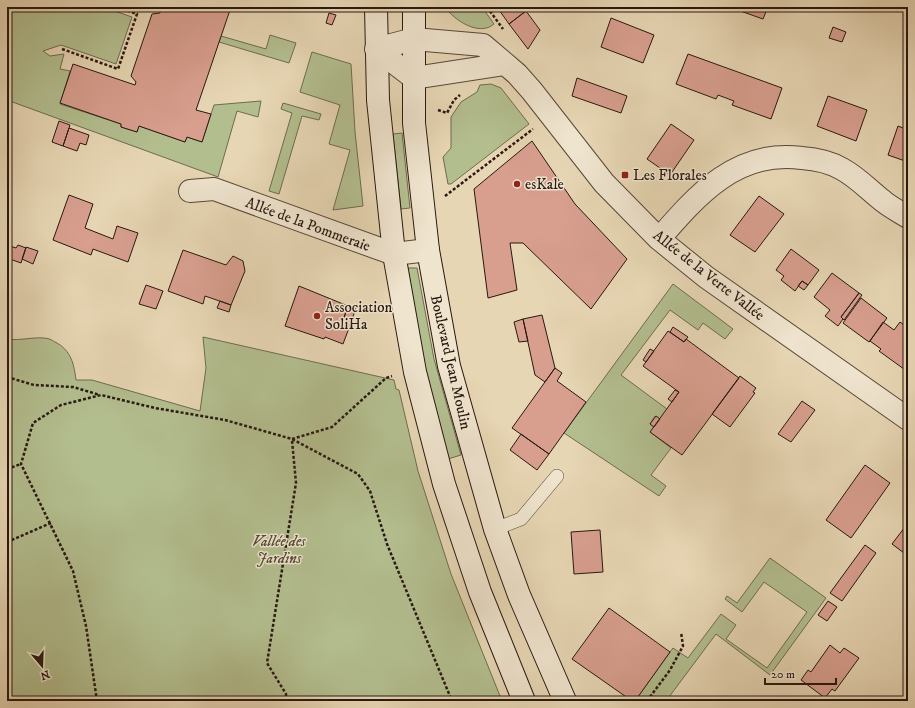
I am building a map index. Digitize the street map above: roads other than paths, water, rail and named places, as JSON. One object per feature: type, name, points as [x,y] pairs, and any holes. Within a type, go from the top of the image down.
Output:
[{"type":"main road","points":[[376,7],[378,100],[394,254],[415,372],[444,484],[480,592],[524,701]]},
{"type":"main road","name":"Boulevard Jean Moulin","points":[[414,7],[414,123],[428,250],[449,366],[495,529],[522,602],[565,701]]},
{"type":"main road","name":"Allée de la Verte Vallée","points":[[376,49],[414,39],[483,45],[506,64],[532,91],[604,183],[658,239],[706,277],[908,419]]},
{"type":"main road","points":[[376,49],[414,78],[506,64]]},
{"type":"main road","points":[[658,239],[691,203],[714,182],[735,168],[756,161],[780,156],[820,160],[841,168],[856,178],[883,201],[908,217]]},
{"type":"main road","name":"Allée de la Pommeraie","points":[[190,191],[214,189],[394,254],[428,250]]},
{"type":"lane","points":[[495,529],[521,519],[558,476]]},
{"type":"place","name":"Les Florales","points":[[625,175]]},
{"type":"place","name":"esKale","points":[[517,184]]},
{"type":"place","name":"Association SoliHa","points":[[317,316]]},
{"type":"park label","name":"Vallée des Jardins","points":[[279,550]]}]
